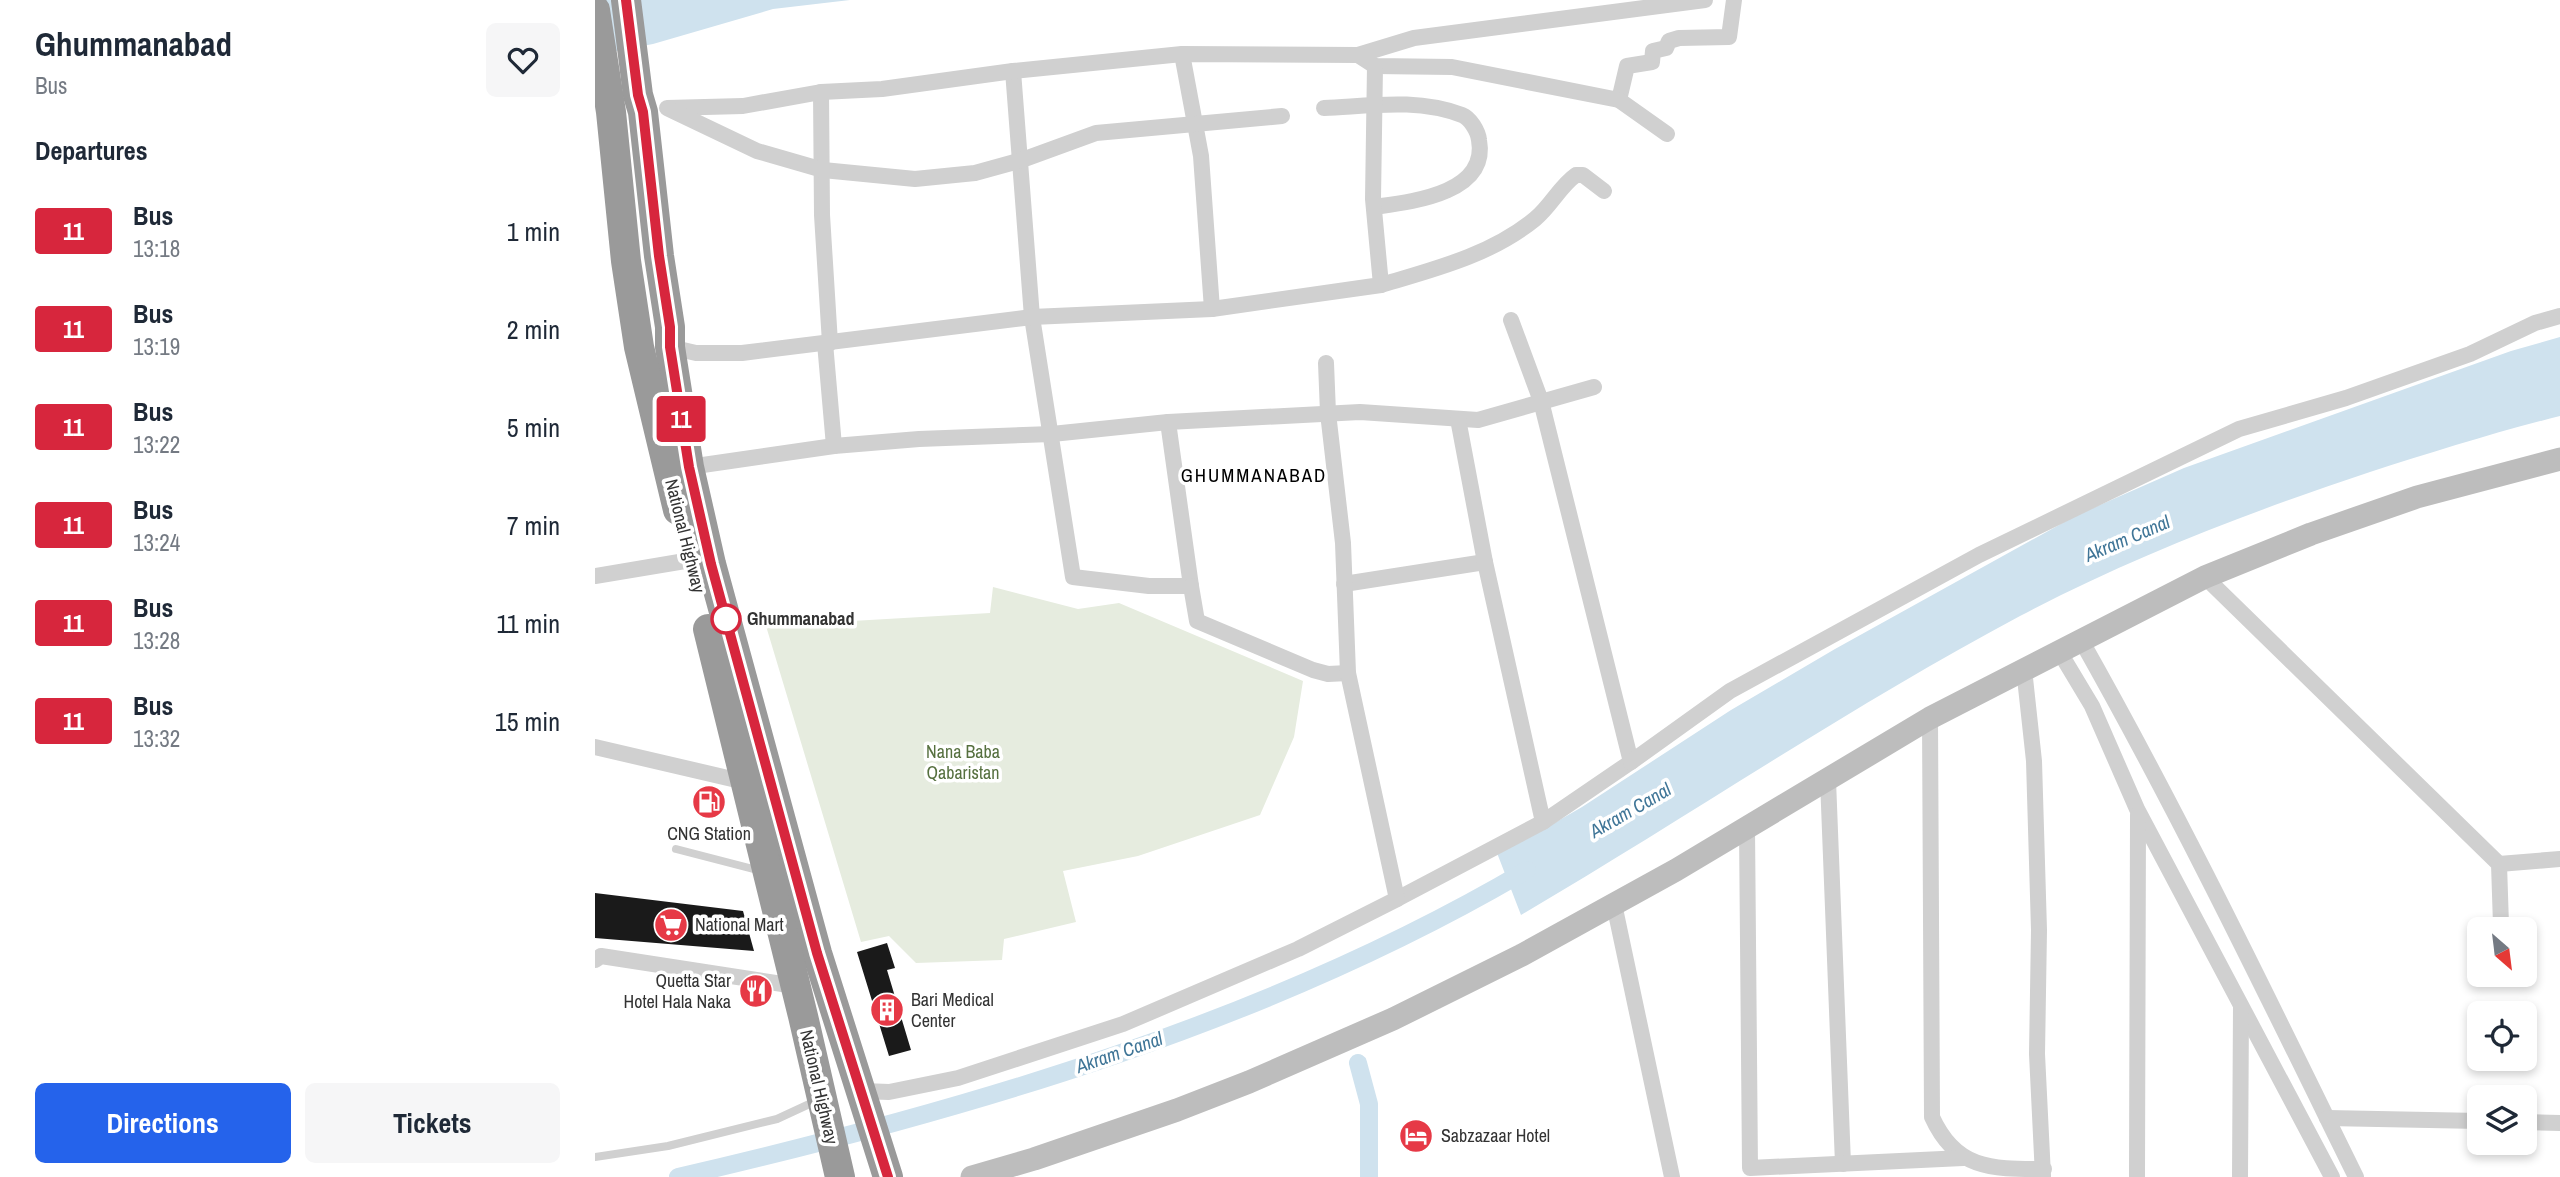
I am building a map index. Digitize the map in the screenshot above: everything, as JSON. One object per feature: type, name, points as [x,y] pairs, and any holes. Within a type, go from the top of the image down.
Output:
[{"type":"highway","name":"National Highway","points":[[626,0],[649,105],[659,256],[689,467],[771,851],[795,986],[840,1177]]},
{"type":"highway","name":"National Highway","points":[[595,10],[604,108],[636,328],[745,782],[771,851],[817,953],[863,1091],[888,1177]]},
{"type":"highway","points":[[636,328],[670,337]]},
{"type":"street","points":[[649,105],[743,106],[821,92],[881,89],[1013,71],[1182,54],[1358,55],[1414,38],[1705,0]]},
{"type":"street","points":[[1619,100],[1627,66],[1652,62],[1653,51],[1666,48],[1669,41],[1679,38],[1728,37],[1734,0]]},
{"type":"street","points":[[1182,54],[1201,156],[1212,309]]},
{"type":"street","points":[[1358,55],[1375,66],[1452,67],[1619,100],[1667,134]]},
{"type":"street","points":[[1375,66],[1374,207],[1381,285]]},
{"type":"street","points":[[1013,71],[1032,317],[1073,577],[1149,586],[1191,586]]},
{"type":"street","points":[[821,92],[823,215],[834,446]]},
{"type":"street","points":[[1324,108],[1414,103],[1465,116],[1475,128],[1480,142],[1474,169],[1458,186],[1421,200],[1374,207]]},
{"type":"street","points":[[649,105],[757,151],[823,170],[915,179],[975,173],[1096,133],[1282,117]]},
{"type":"street","points":[[670,337],[696,353],[742,353],[1032,317],[1212,309],[1381,285],[1465,260],[1505,239],[1536,218],[1576,175],[1583,175],[1604,191]]},
{"type":"street","points":[[863,1091],[889,1092],[958,1078],[1123,1024],[1297,949],[1543,822],[1742,684],[1979,555],[2239,429],[2346,398],[2470,355],[2535,323],[2560,317]]},
{"type":"street","points":[[1511,320],[1541,401],[1630,762]]},
{"type":"street","points":[[1326,363],[1328,413],[1343,543],[1348,673],[1397,899]]},
{"type":"street","points":[[689,467],[834,446],[919,439],[1052,434],[1168,422],[1360,412],[1478,420],[1594,387]]},
{"type":"street","points":[[1458,419],[1485,562],[1543,822]]},
{"type":"street","points":[[1168,422],[1197,621],[1313,670],[1328,674],[1348,673]]},
{"type":"street","points":[[972,1177],[1034,1159],[1177,1110],[1315,1055],[1475,979],[1747,828],[1930,718],[2205,577],[2311,534],[2417,498],[2560,459]]},
{"type":"street","points":[[595,576],[691,560]]},
{"type":"street","points":[[1344,584],[1485,562]]},
{"type":"street","points":[[2205,577],[2499,864],[2501,917]]},
{"type":"street","points":[[2081,640],[2244,948],[2356,1177]]},
{"type":"street","points":[[2059,651],[2092,706],[2137,809],[2332,1177]]},
{"type":"street","points":[[1747,828],[1750,1168],[1963,1158],[1998,1169],[2044,1173],[2037,1054],[2039,930],[2034,761],[2024,669]]},
{"type":"street","points":[[1930,718],[1932,1117],[1941,1136],[1963,1158]]},
{"type":"street","points":[[595,747],[745,782]]},
{"type":"street","points":[[1828,780],[1843,1164]]},
{"type":"street","points":[[2137,809],[2137,1177]]},
{"type":"street","points":[[2499,864],[2560,859]]},
{"type":"street","points":[[1614,904],[1672,1177]]},
{"type":"street","points":[[595,960],[601,956],[795,986]]},
{"type":"street","points":[[2240,1177],[2241,1004]]},
{"type":"street","points":[[2327,1118],[2467,1121]]},
{"type":"street","points":[[2537,1122],[2560,1123]]},
{"type":"lane","points":[[676,849],[771,851]]},
{"type":"lane","points":[[595,1157],[669,1146],[777,1119],[821,1098]]},
{"type":"green space","name":"Nana Baba Qabaristan","points":[[993,587],[1078,609],[1119,603],[1303,681],[1294,737],[1260,815],[1138,856],[1063,871],[1076,922],[1004,939],[1002,960],[916,963],[889,936],[861,942],[766,626],[990,613]]},
{"type":"water","points":[[595,0],[850,0],[773,9],[653,44],[595,55]]},
{"type":"water","points":[[2560,337],[2560,416],[2417,457],[2280,503],[2105,574],[2020,616],[1893,687],[1521,915],[1497,853],[1582,807],[1731,710],[1835,649],[2077,515],[2184,468],[2511,351]]},
{"type":"building","name":"National Mart","points":[[595,893],[743,911],[754,951],[595,938]]},
{"type":"building","name":"Bari Medical Center","points":[[887,943],[895,968],[887,970],[911,1050],[889,1056],[857,952]]},
{"type":"waterway","name":"Akram Canal","points":[[678,1177],[897,1122],[1115,1055],[1326,973],[1428,924],[1527,870]]},
{"type":"waterway","points":[[1358,1063],[1369,1104],[1369,1177]]},
{"type":"bus line","name":"11","points":[[626,0],[638,95],[643,112],[670,327],[670,347],[689,467],[711,564],[817,953],[863,1091],[888,1177]]},
{"type":"place","name":"Ghummanabad","points":[[726,619]]},
{"type":"place","name":"CNG Station","points":[[709,802]]},
{"type":"place","name":"National Mart","points":[[671,925]]},
{"type":"place","name":"Quetta Star Hotel Hala Naka","points":[[756,991]]},
{"type":"place","name":"Bari Medical Center","points":[[887,1010]]},
{"type":"place","name":"Sabzazaar Hotel","points":[[1416,1136]]},
{"type":"district","name":"GHUMMANABAD","points":[[1254,475]]}]
